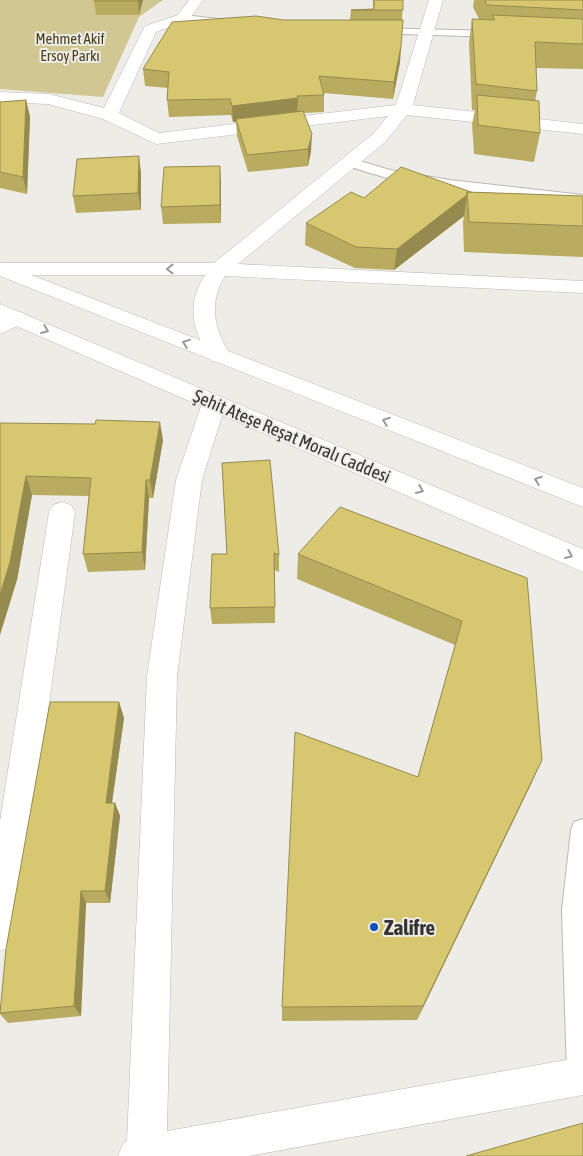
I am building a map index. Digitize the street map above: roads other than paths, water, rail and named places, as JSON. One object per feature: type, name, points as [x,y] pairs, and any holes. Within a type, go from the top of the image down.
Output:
[{"type":"street","points":[[109,115],[150,29],[184,18],[196,0]]},
{"type":"street","points":[[220,356],[207,337],[201,315],[204,298],[211,280],[219,269],[380,138],[403,109],[436,0]]},
{"type":"street","points":[[0,97],[49,99],[109,115],[156,139],[403,109],[583,129]]},
{"type":"street","points":[[0,269],[219,269],[583,287]]},
{"type":"street","points":[[0,269],[583,498]]},
{"type":"street","name":"Şehit Ateşe Reşat Moralı Caddesi","points":[[5,319],[214,403],[583,561]]},
{"type":"street","points":[[214,403],[189,480],[162,676],[142,1155],[582,1076]]},
{"type":"street","points":[[0,933],[62,512]]},
{"type":"lane","points":[[184,18],[238,25]]},
{"type":"lane","points":[[360,31],[427,31],[505,35]]},
{"type":"lane","points":[[350,162],[393,174],[485,190],[583,199]]},
{"type":"lane","points":[[582,1076],[575,910],[583,830]]},
{"type":"place","name":"Zalifre","points":[[374,927]]},
{"type":"park label","name":"Mehmet Akif Ersoy Parkı","points":[[70,46]]}]
